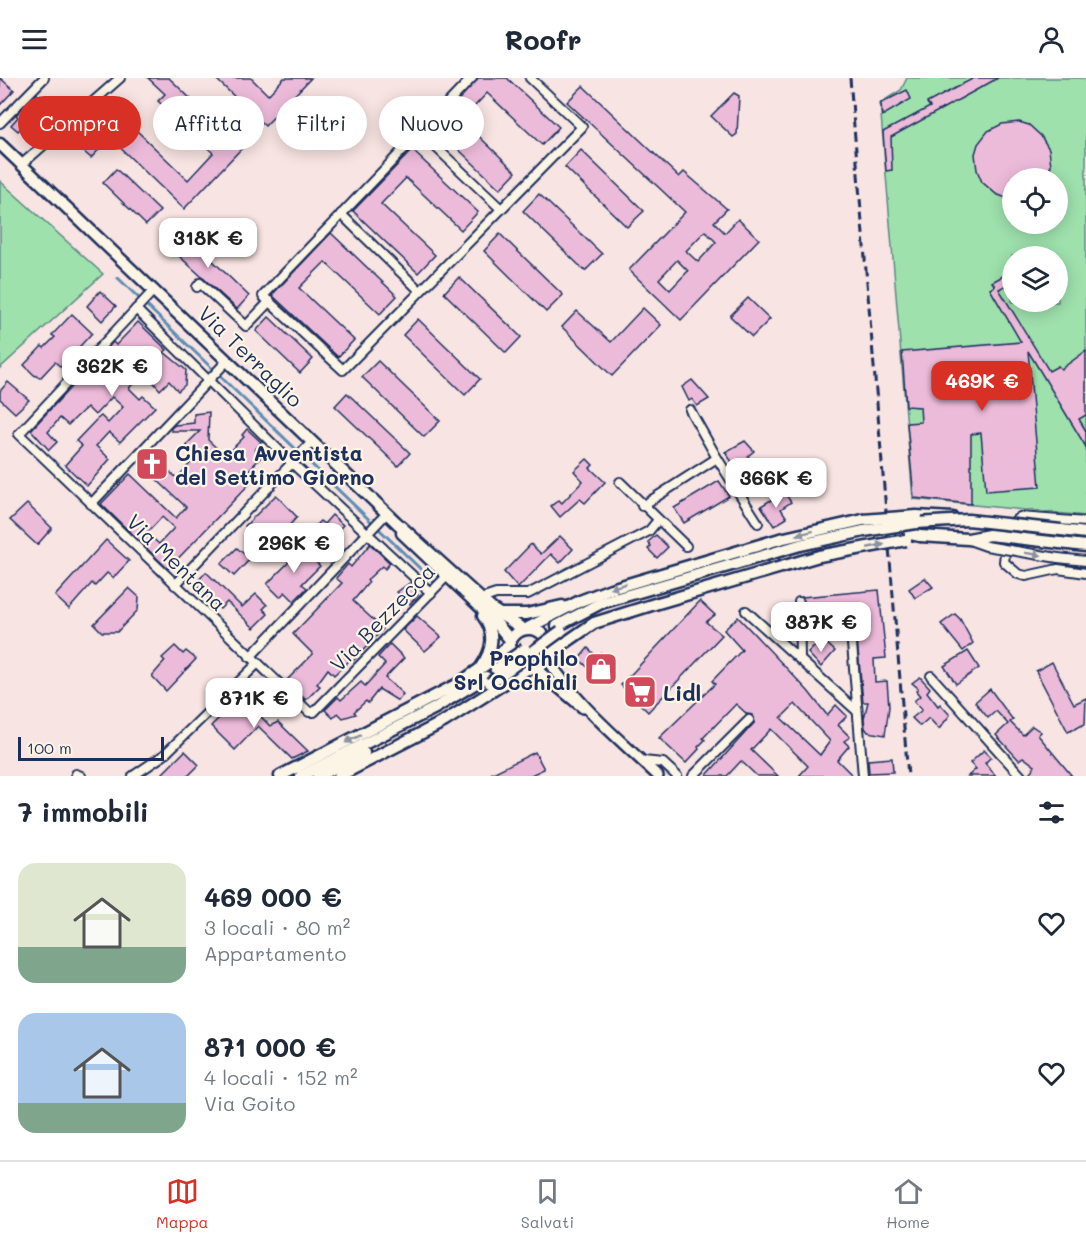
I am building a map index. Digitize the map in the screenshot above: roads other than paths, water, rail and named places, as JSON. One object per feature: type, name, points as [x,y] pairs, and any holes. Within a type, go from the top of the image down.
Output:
[{"type":"main road","name":"Via Terraglio","points":[[0,144],[309,446],[384,517],[396,522],[407,539],[493,619],[510,643]]},
{"type":"main road","points":[[318,776],[435,708],[557,626],[601,603],[800,545],[933,516],[1086,533]]},
{"type":"main road","points":[[280,776],[418,706],[484,677],[510,643],[526,629],[580,601],[610,589],[780,539],[916,523],[968,520]]},
{"type":"main road","points":[[864,530],[968,539],[989,535],[1086,546]]},
{"type":"main road","points":[[339,776],[445,722],[531,668],[594,623],[819,556],[920,536]]},
{"type":"main road","name":"Via Terraglio","points":[[450,577],[499,614],[526,629]]},
{"type":"main road","points":[[450,577],[485,619],[492,635],[492,645],[484,677]]},
{"type":"main road","points":[[499,614],[527,614],[580,601]]},
{"type":"main road","points":[[526,629],[537,630],[545,636],[548,656]]},
{"type":"main road","points":[[510,643],[513,660],[531,668]]},
{"type":"main road","points":[[301,776],[380,741]]},
{"type":"street","points":[[21,165],[120,78]]},
{"type":"street","points":[[455,96],[472,78]]},
{"type":"street","points":[[403,150],[263,296],[343,370],[582,127],[530,78]]},
{"type":"street","points":[[0,123],[39,80]]},
{"type":"street","points":[[439,150],[501,209]]},
{"type":"street","points":[[341,214],[420,291]]},
{"type":"street","points":[[197,287],[200,283],[246,326],[270,302]]},
{"type":"street","points":[[151,293],[138,306],[430,593]]},
{"type":"street","name":"Via Mentana","points":[[138,306],[19,434],[250,657],[312,713]]},
{"type":"street","points":[[91,504],[224,364]]},
{"type":"street","points":[[690,410],[717,459],[758,523]]},
{"type":"street","points":[[175,585],[309,446]]},
{"type":"street","points":[[642,506],[717,459]]},
{"type":"street","points":[[620,482],[642,506],[686,546]]},
{"type":"street","points":[[250,657],[384,517]]},
{"type":"street","points":[[1086,522],[1020,517],[1008,526],[1003,557],[1011,570],[1026,576],[1058,569],[1086,573]]},
{"type":"street","points":[[481,599],[496,594],[528,594],[649,531],[658,520]]},
{"type":"street","points":[[968,539],[986,546],[1086,561]]},
{"type":"street","name":"Via Bezzecca","points":[[312,713],[430,593],[450,577]]},
{"type":"street","points":[[799,602],[800,660]]},
{"type":"street","points":[[746,610],[857,711]]},
{"type":"street","points":[[851,632],[863,776]]},
{"type":"street","points":[[548,656],[562,681],[658,776]]},
{"type":"street","points":[[133,776],[164,755],[258,663]]},
{"type":"street","points":[[531,668],[595,716]]},
{"type":"street","points":[[932,676],[1021,776]]},
{"type":"street","points":[[693,776],[749,720]]},
{"type":"street","points":[[643,761],[663,763],[677,776]]},
{"type":"waterway","points":[[118,278],[434,582]]},
{"type":"railway","points":[[850,78],[908,776]]},
{"type":"place","name":"Chiesa Avventista del Settimo Giorno","points":[[152,464]]},
{"type":"place","name":"Prophilo Srl Occhiali","points":[[601,669]]},
{"type":"place","name":"Lidl","points":[[640,692]]}]
